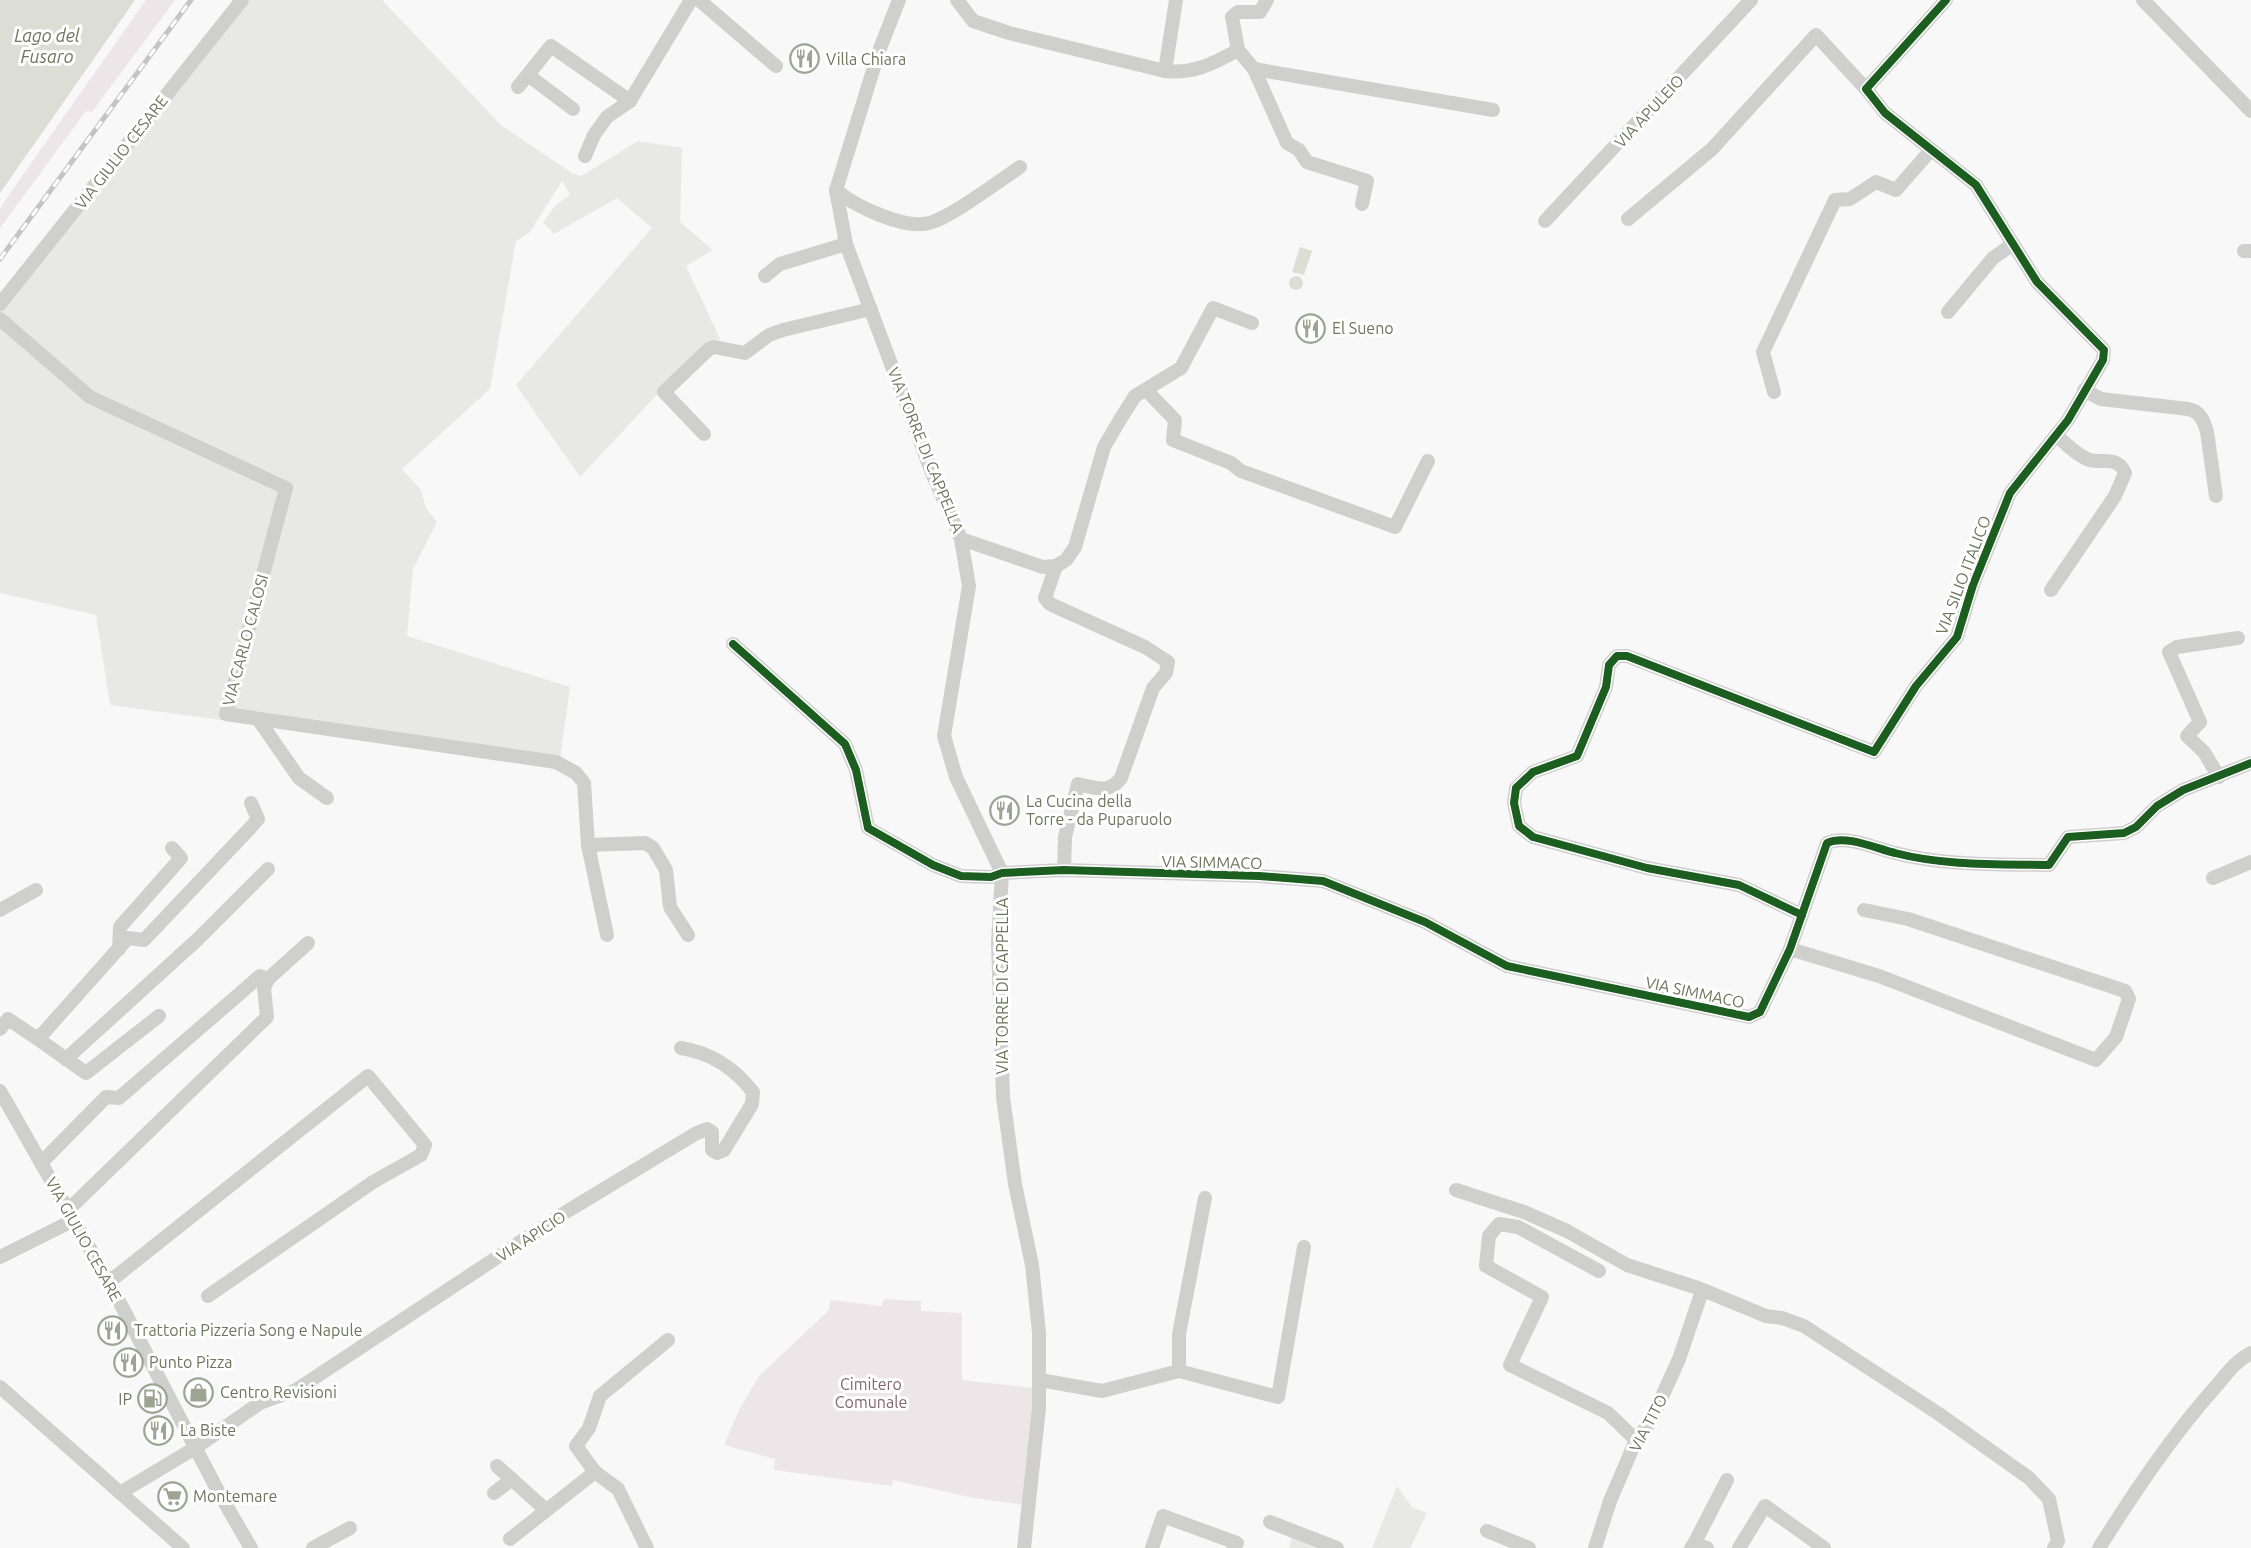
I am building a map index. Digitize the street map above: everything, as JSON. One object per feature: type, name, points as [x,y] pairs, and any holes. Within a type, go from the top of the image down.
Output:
[{"type":"street","name":"VIA GIULIO CESARE","points":[[0,304],[242,0]]},
{"type":"street","points":[[585,156],[594,135],[607,117],[630,101],[692,0]]},
{"type":"street","points":[[699,0],[776,66]]},
{"type":"street","name":"VIA TORRE DI CAPPELLA","points":[[899,0],[879,51],[836,190],[846,244],[932,473],[961,539],[969,586],[944,736],[956,777],[1002,873],[998,943],[1003,1097],[1015,1184],[1032,1265],[1039,1332],[1040,1380],[1024,1548]]},
{"type":"street","points":[[957,0],[973,21],[1009,33],[1164,71],[1183,73],[1210,66],[1238,50]]},
{"type":"street","points":[[1164,71],[1176,0]]},
{"type":"street","points":[[1267,0],[1260,12],[1238,12],[1232,16],[1238,50],[1254,69],[1287,144],[1299,150],[1307,162],[1367,181],[1362,204]]},
{"type":"street","name":"VIA APULEIO","points":[[1545,221],[1751,0]]},
{"type":"street","points":[[1866,89],[1946,0]]},
{"type":"street","points":[[2143,0],[2251,111]]},
{"type":"street","name":"VIA SILIO ITALICO","points":[[1628,219],[1712,149],[1816,35],[1885,113],[1976,185],[2037,282],[2104,351],[2103,360],[2068,420],[2010,493],[1973,585],[1957,637],[1916,686],[1874,752],[1627,656],[1617,656],[1609,665],[1606,687],[1577,756],[1533,772],[1516,788],[1514,803],[1519,826],[1533,837],[1647,868],[1738,885],[1802,915]]},
{"type":"street","points":[[518,87],[551,46],[630,101]]},
{"type":"street","points":[[1254,69],[1493,110]]},
{"type":"street","points":[[528,75],[573,109]]},
{"type":"street","points":[[1774,392],[1763,352],[1835,200],[1850,199],[1876,182],[1896,190],[1931,150]]},
{"type":"street","points":[[836,190],[844,197],[891,219],[929,224],[1020,167]]},
{"type":"street","points":[[765,276],[780,264],[846,244]]},
{"type":"street","points":[[1948,312],[1993,258],[2013,244]]},
{"type":"street","points":[[961,539],[1043,567],[1056,566],[1066,560],[1075,546],[1104,447],[1136,396],[1181,368],[1213,308],[1252,323]]},
{"type":"street","points":[[705,434],[664,392],[709,349],[714,347],[745,353],[769,335],[783,330],[871,309]]},
{"type":"street","name":"VIA CARLO CALOSI","points":[[0,319],[90,397],[286,488],[225,714],[556,762],[576,773],[584,783],[588,845],[607,935]]},
{"type":"street","points":[[1146,390],[1175,420],[1173,440],[1232,463],[1241,471],[1395,527],[1428,461]]},
{"type":"street","points":[[2084,390],[2101,399],[2188,409],[2197,413],[2205,423],[2216,496]]},
{"type":"street","points":[[2051,590],[2115,496],[2125,473],[2121,465],[2113,461],[2092,461],[2079,455],[2056,435]]},
{"type":"street","points":[[1056,566],[1045,598],[1050,604],[1145,647],[1168,662],[1166,673],[1153,688],[1121,778],[1115,787],[1106,790],[1078,784],[1065,837],[1064,870]]},
{"type":"street","points":[[2219,777],[2204,752],[2187,736],[2200,722],[2169,652],[2177,647],[2238,638]]},
{"type":"street","name":"VIA SIMMACO","points":[[733,644],[845,744],[856,770],[868,828],[933,865],[961,876],[991,877],[1002,873],[1064,870],[1259,876],[1323,881],[1425,922],[1507,966],[1749,1017],[1760,1012],[1790,949],[1827,843],[1834,840],[1925,860],[2049,865],[2068,837],[2124,833],[2136,827],[2157,806],[2183,790],[2251,763]]},
{"type":"street","points":[[258,719],[299,778],[327,798]]},
{"type":"street","points":[[38,1039],[128,938],[144,940],[251,827],[258,819],[251,803]]},
{"type":"street","points":[[588,845],[645,843],[653,848],[666,870],[670,907],[688,935]]},
{"type":"street","points":[[119,948],[120,927],[181,858],[172,848]]},
{"type":"street","points":[[2213,878],[2251,862]]},
{"type":"street","points":[[66,1059],[198,939],[268,869]]},
{"type":"street","points":[[0,910],[36,890]]},
{"type":"street","points":[[1790,949],[1879,976],[2096,1060],[2116,1037],[2129,999],[2125,991],[1908,919],[1864,910]]},
{"type":"street","points":[[0,1257],[71,1215],[267,1017],[264,988],[268,979],[308,943]]},
{"type":"street","points":[[41,1163],[106,1097],[119,1098],[260,976],[268,979]]},
{"type":"street","points":[[0,1029],[8,1018],[86,1073],[159,1016]]},
{"type":"street","name":"VIA APICIO","points":[[195,1448],[260,1403],[296,1390],[566,1212],[695,1134],[707,1129],[712,1132],[712,1150],[717,1153],[724,1150],[752,1104],[753,1092],[742,1078],[725,1063],[695,1050],[681,1048]]},
{"type":"street","points":[[109,1282],[368,1076],[425,1145],[421,1155],[373,1182],[208,1296]]},
{"type":"street","name":"VIA GIULIO CESARE","points":[[1,1096],[109,1282],[195,1448],[251,1548]]},
{"type":"street","points":[[1456,1190],[1524,1212],[1567,1231],[1627,1265],[1698,1288],[1766,1316],[1782,1318],[1827,1338],[2029,1478],[2049,1499],[2058,1541],[2054,1548]]},
{"type":"street","points":[[1179,1371],[1179,1334],[1205,1198]]},
{"type":"street","points":[[1599,1271],[1518,1227],[1499,1224],[1489,1236],[1486,1266],[1542,1297],[1510,1365],[1608,1413],[1636,1440]]},
{"type":"street","points":[[1040,1380],[1102,1391],[1179,1371],[1278,1397],[1304,1247]]},
{"type":"street","name":"VIA TITO","points":[[1595,1548],[1610,1501],[1636,1440],[1651,1421],[1679,1359],[1700,1297]]},
{"type":"street","points":[[647,1548],[618,1489],[595,1472],[576,1446],[589,1428],[600,1396],[668,1340]]},
{"type":"street","points":[[2099,1548],[2128,1502],[2199,1405],[2241,1358],[2251,1353]]},
{"type":"street","points":[[0,1387],[183,1548]]},
{"type":"street","points":[[120,1493],[195,1448]]},
{"type":"street","points":[[497,1466],[546,1510]]},
{"type":"street","points":[[510,1539],[595,1472]]},
{"type":"street","points":[[494,1493],[512,1479]]},
{"type":"street","points":[[1697,1546],[1727,1480]]},
{"type":"street","points":[[1739,1548],[1765,1506],[1824,1548]]},
{"type":"street","points":[[1152,1548],[1163,1516],[1237,1543],[1233,1548]]},
{"type":"street","points":[[1270,1522],[1337,1548]]},
{"type":"street","points":[[313,1548],[350,1528]]},
{"type":"street","points":[[1487,1532],[1529,1548]]},
{"type":"shaded area","points":[[244,0],[382,0],[502,126],[572,173],[581,176],[638,141],[682,148],[680,222],[713,250],[686,266],[720,339],[678,372],[580,477],[516,385],[652,228],[617,198],[554,234],[543,222],[556,205],[570,195],[562,181],[530,232],[516,241],[490,389],[402,469],[421,490],[426,508],[437,522],[413,569],[407,636],[570,687],[559,766],[110,705],[96,615],[0,593],[0,302]]},
{"type":"shaded area","points":[[1397,1486],[1412,1507],[1427,1513],[1410,1548],[1372,1548]]},
{"type":"shaded area","points":[[1293,1531],[1337,1548],[1289,1548]]},
{"type":"green space","points":[[146,0],[175,0],[92,112],[86,111],[0,228],[0,209],[6,199]]},
{"type":"green space","name":"Cimitero Comunale","points":[[884,1299],[921,1301],[921,1311],[962,1313],[962,1380],[1034,1388],[1025,1505],[974,1498],[893,1480],[892,1486],[774,1470],[775,1459],[724,1445],[739,1410],[759,1376],[828,1311],[831,1300],[882,1306]]},
{"type":"water","name":"Lago del Fusaro","points":[[0,0],[135,0],[0,193]]},
{"type":"water","points":[[1300,247],[1312,251],[1304,275],[1292,272]]},
{"type":"water","points":[[1296,276],[1301,278],[1303,283],[1301,288],[1296,290],[1291,288],[1289,283],[1291,278]]},
{"type":"railway","points":[[0,259],[191,0]]},
{"type":"cycle path","points":[[1802,915],[1739,885],[1647,868],[1533,837],[1519,826],[1514,803],[1516,788],[1533,772],[1577,756],[1606,687],[1609,665],[1617,656],[1627,656],[1874,752],[1916,686],[1957,637],[1973,585],[2010,493],[2068,420],[2103,360],[2104,350],[2037,282],[1976,185],[1885,113],[1866,89],[1946,0]]},
{"type":"cycle path","points":[[733,644],[845,744],[856,770],[868,828],[933,865],[961,876],[991,877],[1002,873],[1064,870],[1259,876],[1323,881],[1425,922],[1507,966],[1749,1017],[1760,1012],[1790,949],[1827,843],[1852,841],[1914,857],[1952,862],[2049,865],[2068,837],[2124,833],[2136,827],[2157,806],[2183,790],[2251,763]]},
{"type":"place","name":"Villa Chiara","points":[[805,59]]},
{"type":"place","name":"El Sueno","points":[[1311,328]]},
{"type":"place","name":"La Cucina della Torre - da Puparuolo","points":[[1005,810]]},
{"type":"place","name":"Trattoria Pizzeria Song e Napule","points":[[113,1330]]},
{"type":"place","name":"Punto Pizza","points":[[128,1362]]},
{"type":"place","name":"Centro Revisioni","points":[[199,1392]]},
{"type":"place","name":"IP","points":[[153,1399]]},
{"type":"place","name":"La Biste","points":[[159,1430]]},
{"type":"place","name":"Montemare","points":[[172,1496]]}]
